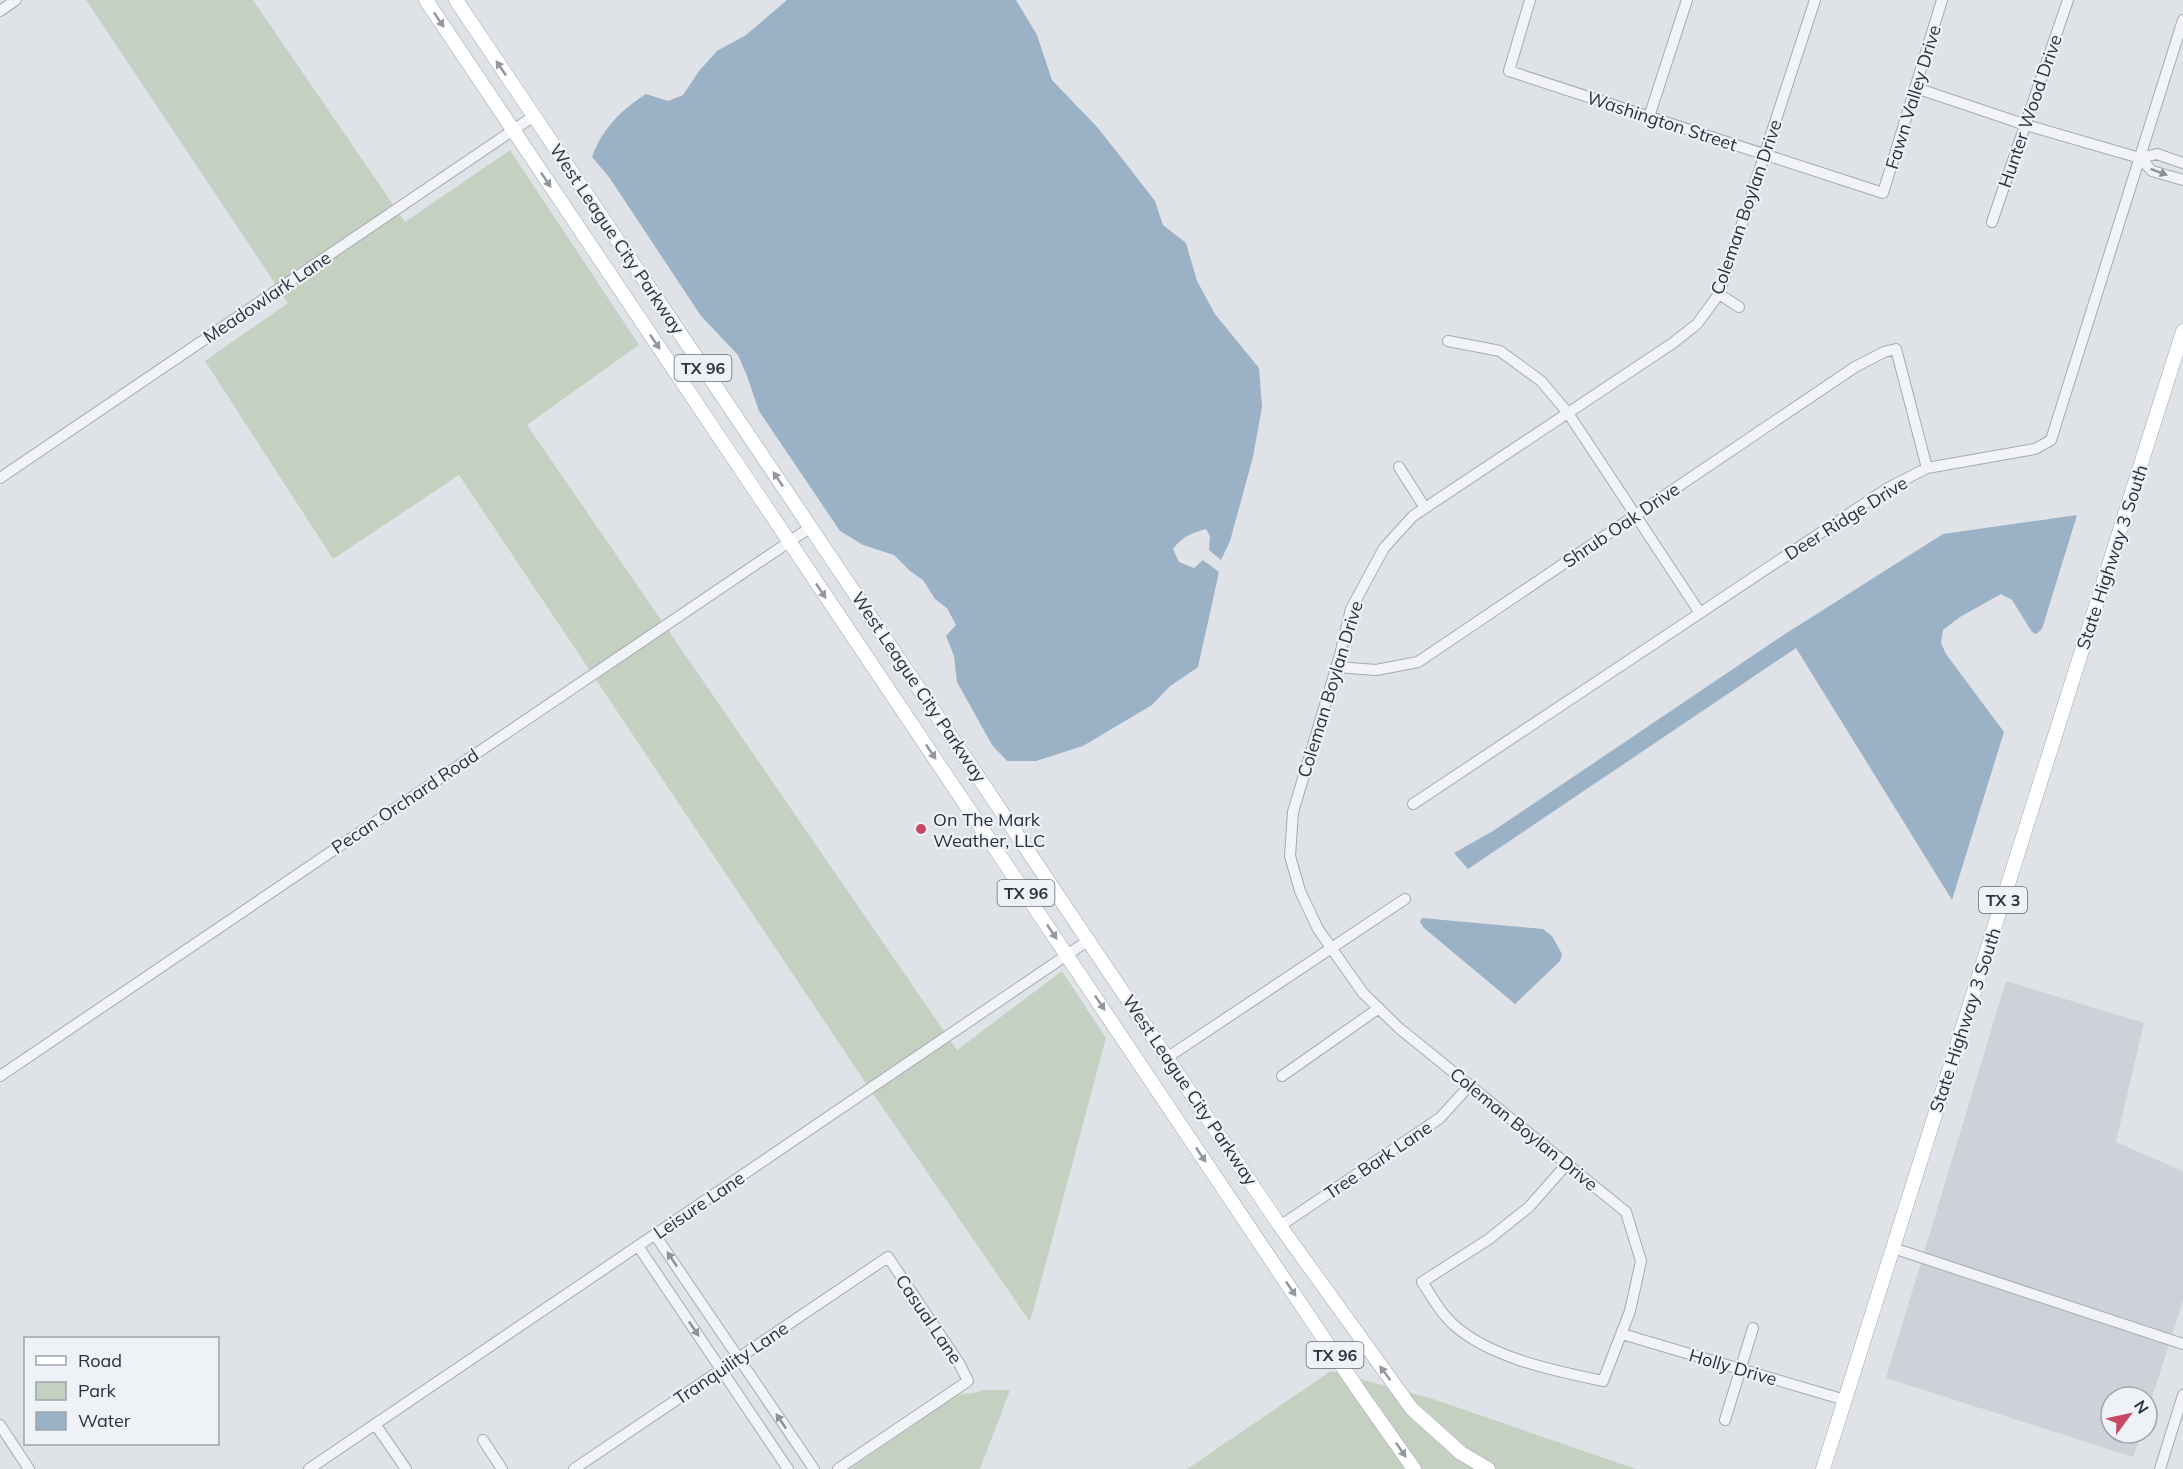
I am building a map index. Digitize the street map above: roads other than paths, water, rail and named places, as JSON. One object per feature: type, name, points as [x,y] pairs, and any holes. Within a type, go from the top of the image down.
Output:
[{"type":"main road","name":"West League City Parkway","points":[[426,0],[1414,1469]]},
{"type":"main road","name":"West League City Parkway","points":[[456,0],[1280,1226],[1412,1409],[1461,1453],[1488,1469]]},
{"type":"main road","name":"State Highway 3 South","points":[[1823,1469],[2183,331]]},
{"type":"main road","points":[[1258,1240],[1280,1226]]},
{"type":"street","points":[[0,11],[16,0]]},
{"type":"street","name":"Washington Street","points":[[1530,0],[1509,71],[1884,193]]},
{"type":"street","points":[[1649,117],[1687,0]]},
{"type":"street","name":"Coleman Boylan Drive","points":[[1567,1164],[1529,1207],[1489,1239],[1422,1282],[1446,1318],[1480,1345],[1550,1368],[1604,1381],[1630,1311],[1641,1261],[1626,1212],[1470,1085],[1399,1028],[1363,993],[1318,928],[1300,891],[1290,856],[1293,812],[1351,609],[1384,548],[1413,516],[1673,343],[1697,324],[1719,294],[1815,0]]},
{"type":"street","name":"Fawn Valley Drive","points":[[1884,193],[1942,0]]},
{"type":"street","name":"Hunter Wood Drive","points":[[1992,222],[2068,0]]},
{"type":"street","name":"Deer Ridge Drive","points":[[1413,804],[1888,488],[1927,468],[2035,449],[2051,440],[2183,20]]},
{"type":"street","points":[[1916,88],[2026,125],[2140,158],[2157,154],[2183,163]]},
{"type":"street","name":"Meadowlark Lane","points":[[0,478],[534,116]]},
{"type":"street","points":[[2140,158],[2152,171],[2183,180]]},
{"type":"street","points":[[1719,294],[1739,308]]},
{"type":"street","points":[[1448,341],[1500,351],[1541,381],[1568,413],[1700,613]]},
{"type":"street","name":"Shrub Oak Drive","points":[[1336,667],[1376,670],[1418,662],[1855,367],[1884,352],[1896,349],[1927,468]]},
{"type":"street","points":[[1399,467],[1425,508]]},
{"type":"street","name":"Pecan Orchard Road","points":[[0,1076],[811,527]]},
{"type":"street","points":[[1168,1057],[1405,899]]},
{"type":"street","name":"Leisure Lane","points":[[309,1469],[1089,940]]},
{"type":"street","points":[[1282,1076],[1379,1008]]},
{"type":"street","name":"Tree Bark Lane","points":[[1280,1226],[1440,1118],[1470,1085]]},
{"type":"street","points":[[655,1234],[814,1469]]},
{"type":"street","points":[[638,1246],[788,1469]]},
{"type":"street","points":[[1893,1248],[2183,1344]]},
{"type":"street","name":"Tranquility Lane","points":[[574,1469],[888,1257]]},
{"type":"street","name":"Casual Lane","points":[[838,1469],[968,1381],[959,1363],[888,1257]]},
{"type":"street","points":[[1725,1420],[1753,1328]]},
{"type":"street","name":"Holly Drive","points":[[1622,1334],[1845,1400]]},
{"type":"street","points":[[2160,1469],[2183,1395]]},
{"type":"street","points":[[375,1424],[406,1469]]},
{"type":"street","points":[[0,1425],[29,1469]]},
{"type":"street","points":[[483,1440],[502,1469]]},
{"type":"water","points":[[787,0],[1016,0],[1037,35],[1052,80],[1097,127],[1155,201],[1163,225],[1186,243],[1197,281],[1215,314],[1259,368],[1262,407],[1253,457],[1230,541],[1221,560],[1209,550],[1210,536],[1206,529],[1187,536],[1173,549],[1179,562],[1194,568],[1203,560],[1219,572],[1198,667],[1169,687],[1152,705],[1083,746],[1036,761],[1007,761],[992,745],[957,682],[954,656],[946,636],[956,625],[947,608],[935,599],[923,580],[894,555],[863,545],[840,531],[759,411],[738,355],[701,316],[609,177],[592,157],[607,129],[628,107],[646,94],[668,101],[683,95],[699,71],[717,51],[746,35]]},
{"type":"water","points":[[2077,515],[2042,629],[2036,634],[2032,632],[2012,600],[2001,594],[1960,617],[1943,630],[1941,643],[1946,654],[2004,732],[1952,900],[1796,648],[1468,869],[1454,853],[1493,831],[1785,634],[1943,534]]},
{"type":"water","points":[[1422,918],[1543,929],[1552,936],[1562,954],[1560,961],[1515,1004],[1424,928],[1420,922]]},
{"type":"place","name":"On The Mark Weather, LLC","points":[[921,829]]}]
